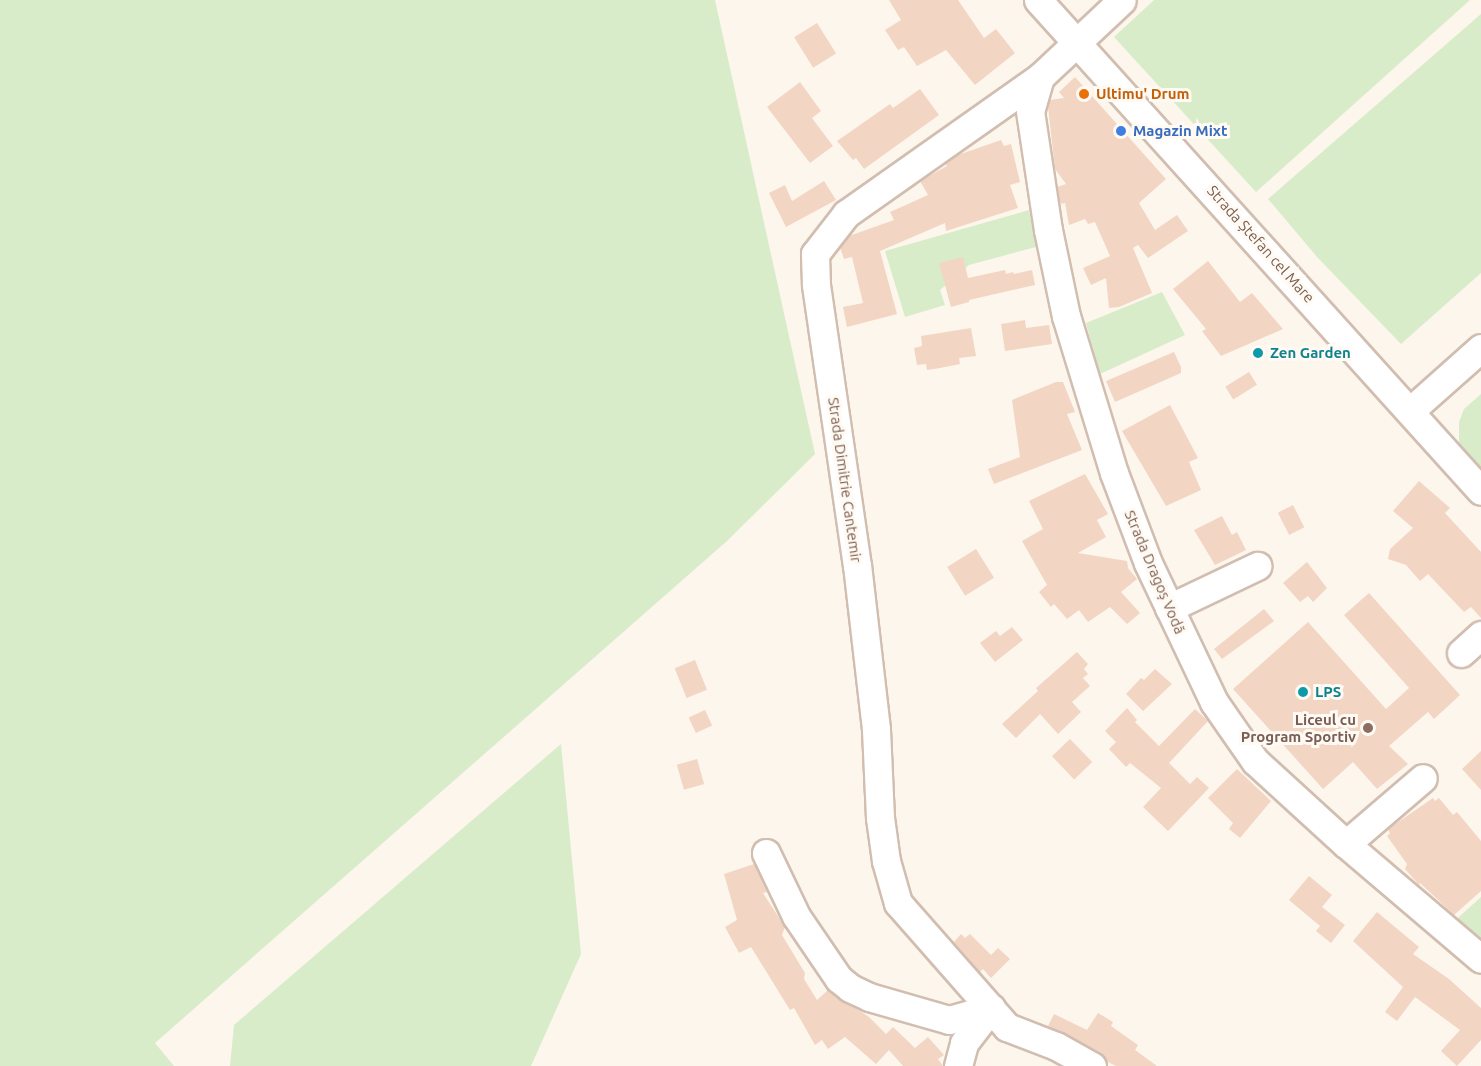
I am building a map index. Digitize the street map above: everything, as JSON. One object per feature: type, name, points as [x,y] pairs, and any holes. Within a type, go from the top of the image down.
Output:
[{"type":"street","name":"Strada Ștefan cel Mare","points":[[1038,0],[1481,491]]},
{"type":"street","name":"Strada Dimitrie Cantemir","points":[[1092,1066],[1056,1046],[1007,1027],[898,903],[886,861],[879,818],[876,729],[857,566],[818,296],[815,254],[846,214],[1040,77],[1122,0]]},
{"type":"street","name":"Strada Dragoș Vodă","points":[[1040,77],[1030,111],[1048,230],[1066,316],[1114,473],[1150,567],[1214,702],[1255,761],[1346,844],[1481,959]]},
{"type":"street","points":[[1410,411],[1481,348]]},
{"type":"street","points":[[1169,608],[1257,566]]},
{"type":"street","points":[[1461,653],[1481,635]]},
{"type":"street","points":[[1346,844],[1423,778]]},
{"type":"street","points":[[766,853],[795,916],[839,979],[850,988],[870,997],[949,1020],[991,1008]]},
{"type":"street","points":[[958,1066],[964,1043],[991,1008]]},
{"type":"green space","points":[[0,0],[715,0],[815,454],[727,541],[155,1043],[174,1066],[0,1066]]},
{"type":"green space","points":[[1154,0],[1470,0],[1256,192],[1114,37]]},
{"type":"green space","points":[[1481,14],[1481,273],[1401,344],[1318,258],[1268,199]]},
{"type":"green space","points":[[1029,210],[1036,247],[969,265],[940,290],[945,305],[905,317],[885,251]]},
{"type":"green space","points":[[1162,292],[1185,335],[1100,374],[1086,323]]},
{"type":"green space","points":[[1481,394],[1481,470],[1459,447],[1459,422],[1464,409]]},
{"type":"green space","points":[[561,744],[581,954],[531,1066],[230,1066],[234,1025]]},
{"type":"green space","points":[[1481,897],[1481,949],[1450,925]]},
{"type":"building","points":[[889,0],[958,0],[984,38],[996,29],[1015,53],[975,85],[946,50],[917,66],[904,47],[898,50],[885,30],[901,20]]},
{"type":"building","points":[[817,23],[836,54],[813,68],[794,37]]},
{"type":"building","points":[[1075,77],[1166,179],[1139,203],[1155,230],[1177,215],[1188,231],[1148,258],[1138,245],[1133,248],[1152,293],[1119,307],[1109,308],[1106,278],[1091,285],[1083,268],[1110,256],[1095,222],[1088,224],[1085,219],[1069,225],[1065,203],[1061,204],[1059,199],[1057,187],[1066,184],[1055,169],[1048,107],[1050,100],[1064,98],[1059,92]]},
{"type":"building","points":[[800,82],[821,111],[812,118],[833,146],[810,163],[767,107]]},
{"type":"building","points":[[920,89],[939,115],[864,169],[856,158],[853,160],[837,141],[890,104],[893,108]]},
{"type":"building","points":[[1001,140],[1004,146],[1011,144],[1020,182],[1010,185],[1018,208],[946,231],[945,223],[880,251],[897,314],[847,327],[843,307],[863,303],[852,257],[844,259],[840,247],[849,236],[894,220],[890,212],[928,195],[920,181],[947,166],[945,163],[955,156]]},
{"type":"building","points":[[824,181],[836,200],[786,227],[769,193],[785,185],[792,201]]},
{"type":"building","points":[[963,257],[968,278],[1005,270],[1006,274],[1013,272],[1014,274],[1032,270],[1035,285],[969,300],[969,302],[951,307],[939,263]]},
{"type":"building","points":[[1208,261],[1240,302],[1252,293],[1283,329],[1221,356],[1202,331],[1206,329],[1173,289]]},
{"type":"building","points":[[1025,320],[1026,328],[1049,325],[1052,344],[1005,351],[1001,324]]},
{"type":"building","points":[[971,328],[976,356],[959,358],[960,364],[927,370],[926,364],[917,365],[914,348],[922,346],[921,336]]},
{"type":"building","points":[[1174,352],[1181,367],[1181,373],[1115,402],[1106,381]]},
{"type":"building","points":[[1249,372],[1257,385],[1233,400],[1225,387]]},
{"type":"building","points":[[1056,382],[1063,382],[1075,412],[1067,414],[1082,450],[994,484],[988,469],[1020,457],[1012,400]]},
{"type":"building","points":[[1170,405],[1198,458],[1189,462],[1201,490],[1166,506],[1122,431]]},
{"type":"building","points":[[1085,474],[1108,514],[1097,520],[1106,537],[1078,553],[1127,561],[1128,568],[1137,579],[1121,592],[1140,613],[1127,624],[1110,607],[1088,622],[1079,610],[1067,619],[1054,604],[1051,607],[1039,592],[1047,585],[1022,541],[1043,529],[1029,501]]},
{"type":"building","points":[[1419,481],[1450,508],[1445,513],[1481,552],[1481,618],[1471,607],[1464,612],[1428,574],[1420,581],[1406,565],[1388,559],[1390,549],[1413,528],[1393,511]]},
{"type":"building","points":[[1293,505],[1304,527],[1289,535],[1278,513]]},
{"type":"building","points":[[1222,516],[1232,535],[1237,532],[1246,550],[1215,565],[1194,530]]},
{"type":"building","points":[[976,549],[994,578],[965,596],[947,567]]},
{"type":"building","points":[[1307,562],[1327,588],[1313,602],[1308,596],[1300,602],[1283,583]]},
{"type":"building","name":"LPS","points":[[1369,593],[1460,695],[1434,719],[1428,712],[1389,746],[1408,764],[1377,789],[1353,762],[1323,789],[1233,689],[1308,622],[1386,709],[1409,688],[1344,615]]},
{"type":"building","points":[[1264,609],[1274,621],[1222,659],[1214,649]]},
{"type":"building","points":[[1012,627],[1023,640],[995,662],[980,643],[996,631],[1000,636]]},
{"type":"building","points":[[1077,652],[1088,664],[1084,669],[1088,674],[1083,678],[1090,686],[1072,702],[1081,712],[1058,734],[1040,714],[1016,738],[1002,724],[1038,691],[1036,688]]},
{"type":"building","points":[[695,660],[707,690],[687,698],[675,668]]},
{"type":"building","points":[[1155,669],[1172,684],[1143,711],[1126,694],[1141,678],[1144,680]]},
{"type":"building","points":[[1127,708],[1137,720],[1135,722],[1159,746],[1195,709],[1208,721],[1169,763],[1190,784],[1197,777],[1209,788],[1168,831],[1143,807],[1161,788],[1130,763],[1126,767],[1109,749],[1116,742],[1105,731]]},
{"type":"building","points":[[705,710],[712,725],[696,733],[689,718]]},
{"type":"building","points":[[1070,739],[1092,762],[1074,779],[1052,756]]},
{"type":"building","points":[[1481,751],[1481,790],[1462,769]]},
{"type":"building","points":[[697,759],[704,784],[684,790],[677,765]]},
{"type":"building","points":[[1237,769],[1271,801],[1240,838],[1229,829],[1233,823],[1208,798]]},
{"type":"building","points":[[1433,798],[1435,801],[1439,798],[1453,815],[1457,812],[1481,841],[1481,891],[1454,915],[1420,883],[1419,885],[1405,869],[1407,864],[1387,836],[1390,833],[1388,829]]},
{"type":"building","points":[[754,864],[767,892],[763,893],[785,927],[782,935],[805,973],[804,979],[817,1000],[828,990],[869,1017],[886,1034],[893,1027],[915,1048],[928,1037],[944,1055],[938,1059],[943,1066],[903,1066],[889,1050],[876,1064],[845,1037],[828,1049],[822,1040],[815,1045],[794,1008],[790,1010],[751,947],[739,953],[725,927],[737,920],[724,874]]},
{"type":"building","points":[[1309,876],[1332,895],[1322,907],[1345,925],[1331,943],[1316,931],[1320,926],[1289,900]]},
{"type":"building","points":[[1377,912],[1419,947],[1413,954],[1449,979],[1481,1008],[1481,1040],[1457,1066],[1441,1051],[1460,1030],[1415,997],[1397,1021],[1385,1012],[1403,987],[1353,941]]},
{"type":"building","points":[[961,934],[965,938],[970,934],[991,955],[998,948],[1010,959],[991,978],[983,969],[980,972],[954,942]]},
{"type":"building","points":[[1098,1013],[1113,1022],[1111,1026],[1138,1045],[1135,1050],[1157,1066],[1116,1066],[1106,1061],[1100,1052],[1048,1026],[1054,1014],[1087,1030]]},
{"type":"place","name":"Ultimu' Drum","points":[[1084,94]]},
{"type":"place","name":"Magazin Mixt","points":[[1121,131]]},
{"type":"place","name":"Zen Garden","points":[[1258,353]]},
{"type":"place","name":"LPS","points":[[1303,692]]},
{"type":"place","name":"Liceul cu Program Sportiv","points":[[1368,728]]}]
